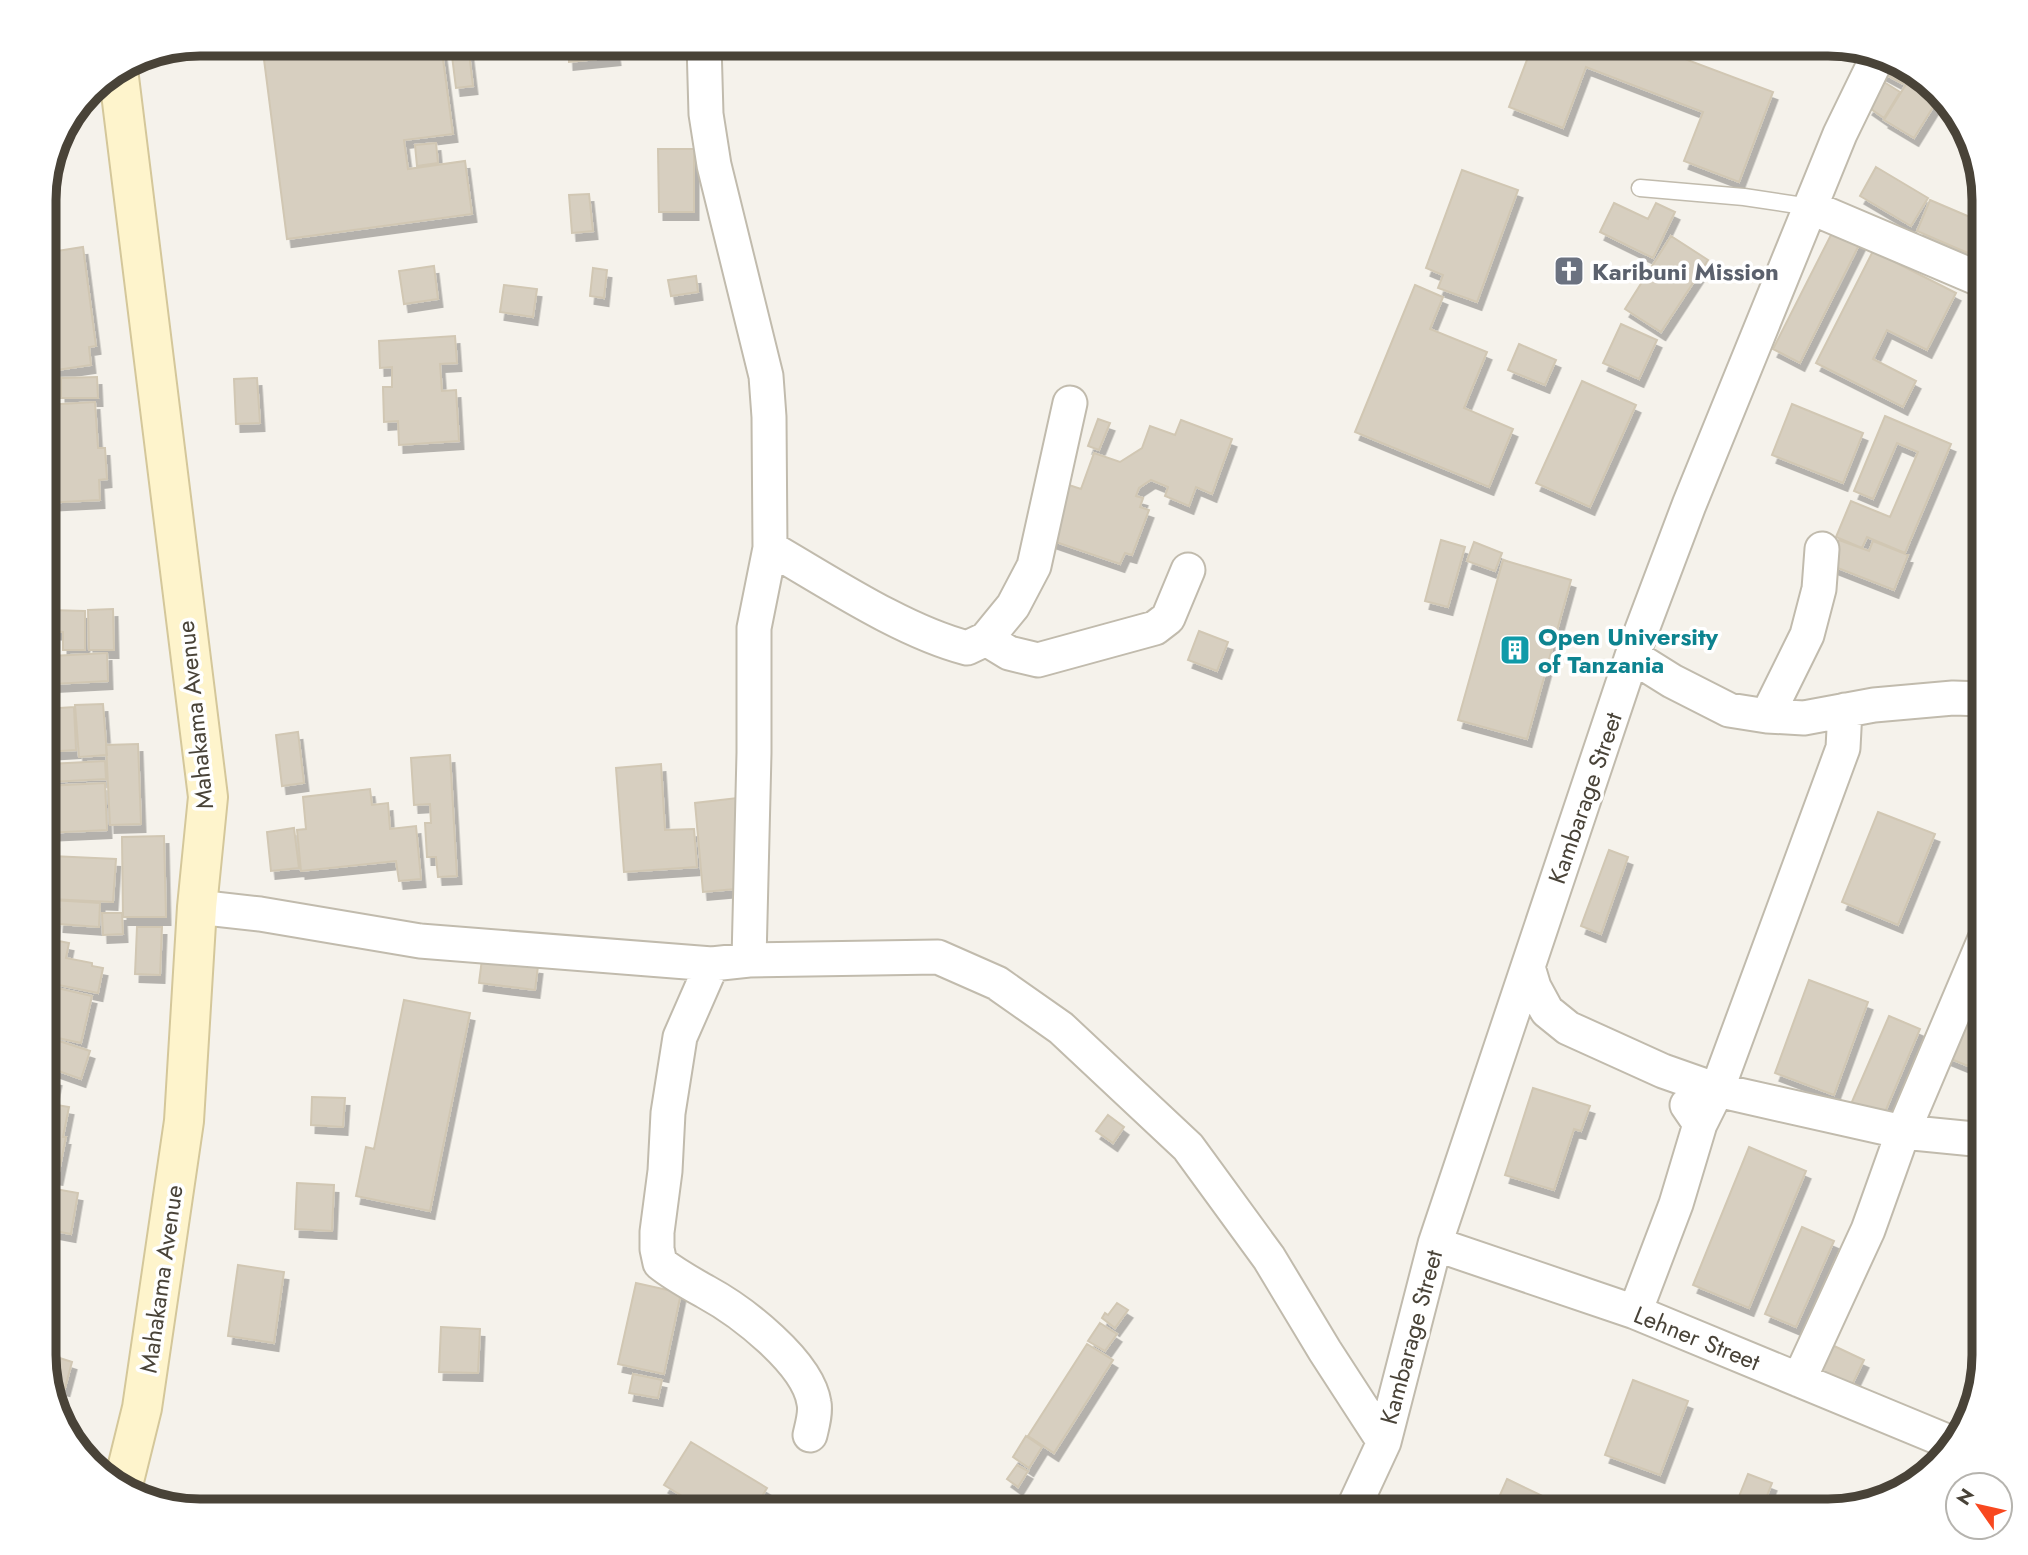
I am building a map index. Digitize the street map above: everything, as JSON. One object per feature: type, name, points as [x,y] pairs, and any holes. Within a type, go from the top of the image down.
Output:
[{"type":"street","points":[[704,56],[706,114],[714,165],[766,376],[769,417],[770,548],[754,628],[749,960]]},
{"type":"street","name":"Kambarage Street","points":[[1358,1499],[1384,1442],[1435,1244],[1632,656],[1689,505],[1839,134],[1874,64]]},
{"type":"street","name":"Mahakama Avenue","points":[[119,80],[208,797],[197,907],[184,1121],[142,1408],[125,1478]]},
{"type":"street","points":[[1810,207],[1972,276]]},
{"type":"street","points":[[770,548],[859,600],[944,642],[967,648],[986,639],[1013,606],[1034,566],[1070,403]]},
{"type":"street","points":[[1767,716],[1807,635],[1819,589],[1822,550]]},
{"type":"street","points":[[986,639],[1009,653],[1038,660],[1155,628],[1168,618],[1188,570]]},
{"type":"street","points":[[1632,656],[1672,681],[1729,710],[1767,716],[1804,718],[1874,705],[1972,699]]},
{"type":"street","points":[[1635,1312],[1676,1204],[1700,1124],[1717,1090],[1843,748],[1845,710]]},
{"type":"street","points":[[197,907],[420,940],[712,964],[749,960],[938,957],[997,983],[1061,1028],[1188,1147],[1269,1258],[1384,1442]]},
{"type":"street","points":[[712,964],[680,1037],[668,1113],[657,1249],[660,1263],[689,1284],[740,1314],[771,1340],[795,1366],[808,1382],[815,1405],[810,1435]]},
{"type":"street","points":[[1528,967],[1534,987],[1547,1010],[1568,1028],[1663,1072],[1717,1090],[1903,1132],[1972,1139]]},
{"type":"street","points":[[1799,1380],[1863,1242],[1888,1180],[1903,1132],[1972,969]]},
{"type":"street","points":[[1663,1072],[1700,1124]]},
{"type":"street","name":"Lehner Street","points":[[1435,1244],[1635,1312],[1944,1440]]},
{"type":"lane","points":[[1640,188],[1744,197],[1810,207]]},
{"type":"building","points":[[264,56],[443,56],[453,134],[404,140],[408,169],[465,161],[472,214],[287,239]]},
{"type":"building","points":[[452,56],[469,56],[473,86],[456,88]]},
{"type":"building","points":[[569,56],[616,57],[569,62]]},
{"type":"building","points":[[1528,56],[1677,56],[1773,92],[1739,182],[1684,161],[1703,112],[1586,67],[1563,128],[1509,107]]},
{"type":"building","points":[[1883,68],[1906,79],[1903,84],[1881,72]]},
{"type":"building","points":[[1908,81],[1935,104],[1914,138],[1884,120]]},
{"type":"building","points":[[1884,82],[1900,92],[1884,118],[1868,107]]},
{"type":"building","points":[[436,143],[438,163],[417,166],[415,145]]},
{"type":"building","points":[[658,149],[694,149],[694,212],[659,212]]},
{"type":"building","points":[[1876,167],[1928,198],[1911,226],[1860,196]]},
{"type":"building","points":[[1462,170],[1518,190],[1477,302],[1438,288],[1443,275],[1426,268]]},
{"type":"building","points":[[589,194],[593,231],[572,233],[569,195]]},
{"type":"building","points":[[1930,200],[1972,218],[1972,255],[1917,231]]},
{"type":"building","points":[[1614,203],[1648,219],[1656,203],[1675,212],[1653,258],[1600,232]]},
{"type":"building","points":[[1835,227],[1861,241],[1800,363],[1773,349]]},
{"type":"building","points":[[1671,236],[1708,260],[1661,332],[1625,309]]},
{"type":"building","points":[[83,247],[96,346],[89,347],[91,365],[56,370],[56,251]]},
{"type":"building","points":[[1873,251],[1956,293],[1927,350],[1887,330],[1873,359],[1916,381],[1903,407],[1816,363]]},
{"type":"building","points":[[434,266],[438,299],[404,304],[399,271]]},
{"type":"building","points":[[593,268],[607,270],[604,298],[590,296]]},
{"type":"building","points":[[696,276],[698,292],[671,296],[668,280]]},
{"type":"building","points":[[504,285],[537,289],[533,317],[500,312]]},
{"type":"building","points":[[1415,285],[1443,297],[1430,329],[1487,352],[1464,408],[1513,429],[1489,487],[1355,432]]},
{"type":"building","points":[[1621,324],[1657,340],[1639,379],[1603,363]]},
{"type":"building","points":[[455,336],[457,363],[440,364],[442,391],[456,390],[459,441],[399,445],[398,421],[384,422],[383,387],[392,387],[392,367],[380,368],[379,341]]},
{"type":"building","points":[[1519,344],[1556,360],[1545,385],[1508,370]]},
{"type":"building","points":[[97,377],[98,398],[61,398],[61,378]]},
{"type":"building","points":[[257,378],[260,423],[236,424],[234,379]]},
{"type":"building","points":[[1582,381],[1636,405],[1590,507],[1536,483]]},
{"type":"building","points":[[95,402],[98,448],[105,448],[107,479],[99,480],[100,500],[56,502],[56,404]]},
{"type":"building","points":[[1792,404],[1863,433],[1843,483],[1772,455]]},
{"type":"building","points":[[1885,416],[1951,444],[1905,553],[1867,537],[1862,548],[1836,537],[1851,501],[1890,517],[1918,452],[1897,443],[1873,499],[1854,491]]},
{"type":"building","points":[[1098,419],[1110,423],[1099,450],[1088,446]]},
{"type":"building","points":[[1181,420],[1232,439],[1212,494],[1196,487],[1189,506],[1165,496],[1168,487],[1151,480],[1139,488],[1136,496],[1143,498],[1140,507],[1149,510],[1132,555],[1125,553],[1120,564],[1050,540],[1069,485],[1081,489],[1094,453],[1120,462],[1142,448],[1150,426],[1175,435]]},
{"type":"building","points":[[1441,540],[1465,547],[1448,607],[1425,601]]},
{"type":"building","points":[[1839,540],[1869,551],[1873,541],[1908,555],[1894,590],[1830,565]]},
{"type":"building","points":[[1474,542],[1502,553],[1495,571],[1467,561]]},
{"type":"building","name":"Open University of Tanzania","points":[[1503,560],[1571,580],[1527,739],[1458,720]]},
{"type":"building","points":[[113,609],[114,650],[89,650],[88,610]]},
{"type":"building","points":[[56,610],[85,611],[85,650],[63,650],[63,632],[56,631]]},
{"type":"building","points":[[1199,631],[1228,642],[1217,671],[1188,660]]},
{"type":"building","points":[[107,653],[108,681],[56,684],[56,656]]},
{"type":"building","points":[[103,704],[107,755],[79,757],[75,705]]},
{"type":"building","points":[[74,707],[76,750],[56,751],[56,708]]},
{"type":"building","points":[[298,732],[304,783],[282,786],[276,735]]},
{"type":"building","points":[[138,744],[141,824],[110,825],[106,745]]},
{"type":"building","points":[[450,755],[457,876],[438,877],[436,857],[427,857],[425,823],[431,823],[430,804],[414,805],[411,758]]},
{"type":"building","points":[[105,761],[106,779],[56,782],[56,764]]},
{"type":"building","points":[[661,764],[665,830],[694,829],[697,867],[624,872],[616,768]]},
{"type":"building","points":[[105,783],[107,830],[56,832],[56,785]]},
{"type":"building","points":[[370,789],[372,805],[388,803],[390,829],[416,826],[421,879],[399,881],[396,861],[301,871],[297,830],[306,829],[303,797]]},
{"type":"building","points":[[737,798],[746,888],[703,892],[695,803]]},
{"type":"building","points":[[1878,812],[1935,834],[1898,925],[1842,902]]},
{"type":"building","points":[[294,828],[299,868],[271,871],[267,832]]},
{"type":"building","points":[[164,836],[166,917],[123,917],[122,837]]},
{"type":"building","points":[[1609,850],[1628,857],[1601,934],[1581,926]]},
{"type":"building","points":[[56,856],[116,859],[113,902],[56,899]]},
{"type":"building","points":[[56,900],[100,903],[99,927],[59,924],[60,909],[56,909]]},
{"type":"building","points":[[102,913],[122,913],[123,934],[103,935]]},
{"type":"building","points":[[137,927],[162,927],[160,975],[135,974]]},
{"type":"building","points":[[56,940],[69,943],[66,958],[103,968],[98,993],[56,984]]},
{"type":"building","points":[[482,959],[538,966],[535,990],[479,983]]},
{"type":"building","points":[[1809,980],[1868,1002],[1834,1095],[1775,1073]]},
{"type":"building","points":[[56,988],[92,996],[81,1043],[56,1038]]},
{"type":"building","points":[[404,1000],[470,1013],[430,1211],[356,1196],[366,1147],[374,1149]]},
{"type":"building","points":[[1889,1016],[1920,1029],[1880,1124],[1848,1111]]},
{"type":"building","points":[[1956,1020],[1972,1027],[1972,1056],[1968,1066],[1941,1055]]},
{"type":"building","points":[[56,1040],[90,1051],[81,1079],[56,1070]]},
{"type":"building","points":[[1533,1088],[1590,1106],[1581,1131],[1574,1129],[1554,1190],[1505,1175]]},
{"type":"building","points":[[312,1097],[345,1098],[343,1127],[311,1125]]},
{"type":"building","points":[[56,1105],[69,1107],[56,1177]]},
{"type":"building","points":[[1108,1115],[1124,1127],[1113,1143],[1096,1131]]},
{"type":"building","points":[[1749,1147],[1806,1171],[1749,1308],[1693,1285]]},
{"type":"building","points":[[297,1183],[334,1185],[332,1231],[295,1229]]},
{"type":"building","points":[[56,1189],[78,1193],[71,1234],[56,1231]]},
{"type":"building","points":[[1802,1227],[1834,1241],[1796,1327],[1765,1314]]},
{"type":"building","points":[[238,1265],[284,1272],[274,1343],[228,1336]]},
{"type":"building","points":[[636,1283],[681,1293],[664,1374],[618,1364]]},
{"type":"building","points":[[1117,1303],[1128,1310],[1115,1328],[1102,1318],[1105,1313],[1108,1315]]},
{"type":"building","points":[[1100,1323],[1117,1334],[1105,1351],[1088,1341]]},
{"type":"building","points":[[441,1327],[480,1329],[478,1373],[439,1372]]},
{"type":"building","points":[[1087,1344],[1113,1360],[1054,1453],[1028,1436]]},
{"type":"building","points":[[1832,1345],[1864,1360],[1852,1385],[1820,1370]]},
{"type":"building","points":[[56,1357],[72,1362],[65,1388],[60,1387]]},
{"type":"building","points":[[633,1374],[662,1380],[658,1398],[629,1393]]},
{"type":"building","points":[[1633,1380],[1688,1401],[1660,1475],[1605,1455]]},
{"type":"building","points":[[1026,1436],[1042,1447],[1029,1468],[1013,1457]]},
{"type":"building","points":[[691,1442],[767,1488],[760,1499],[687,1499],[664,1485]]},
{"type":"building","points":[[1017,1465],[1028,1471],[1018,1487],[1007,1479]]},
{"type":"building","points":[[1748,1474],[1772,1483],[1766,1499],[1738,1499]]},
{"type":"building","points":[[1507,1479],[1549,1499],[1498,1499]]},
{"type":"place","name":"Karibuni Mission","points":[[1569,271]]},
{"type":"place","name":"Open University of Tanzania","points":[[1515,650]]}]
